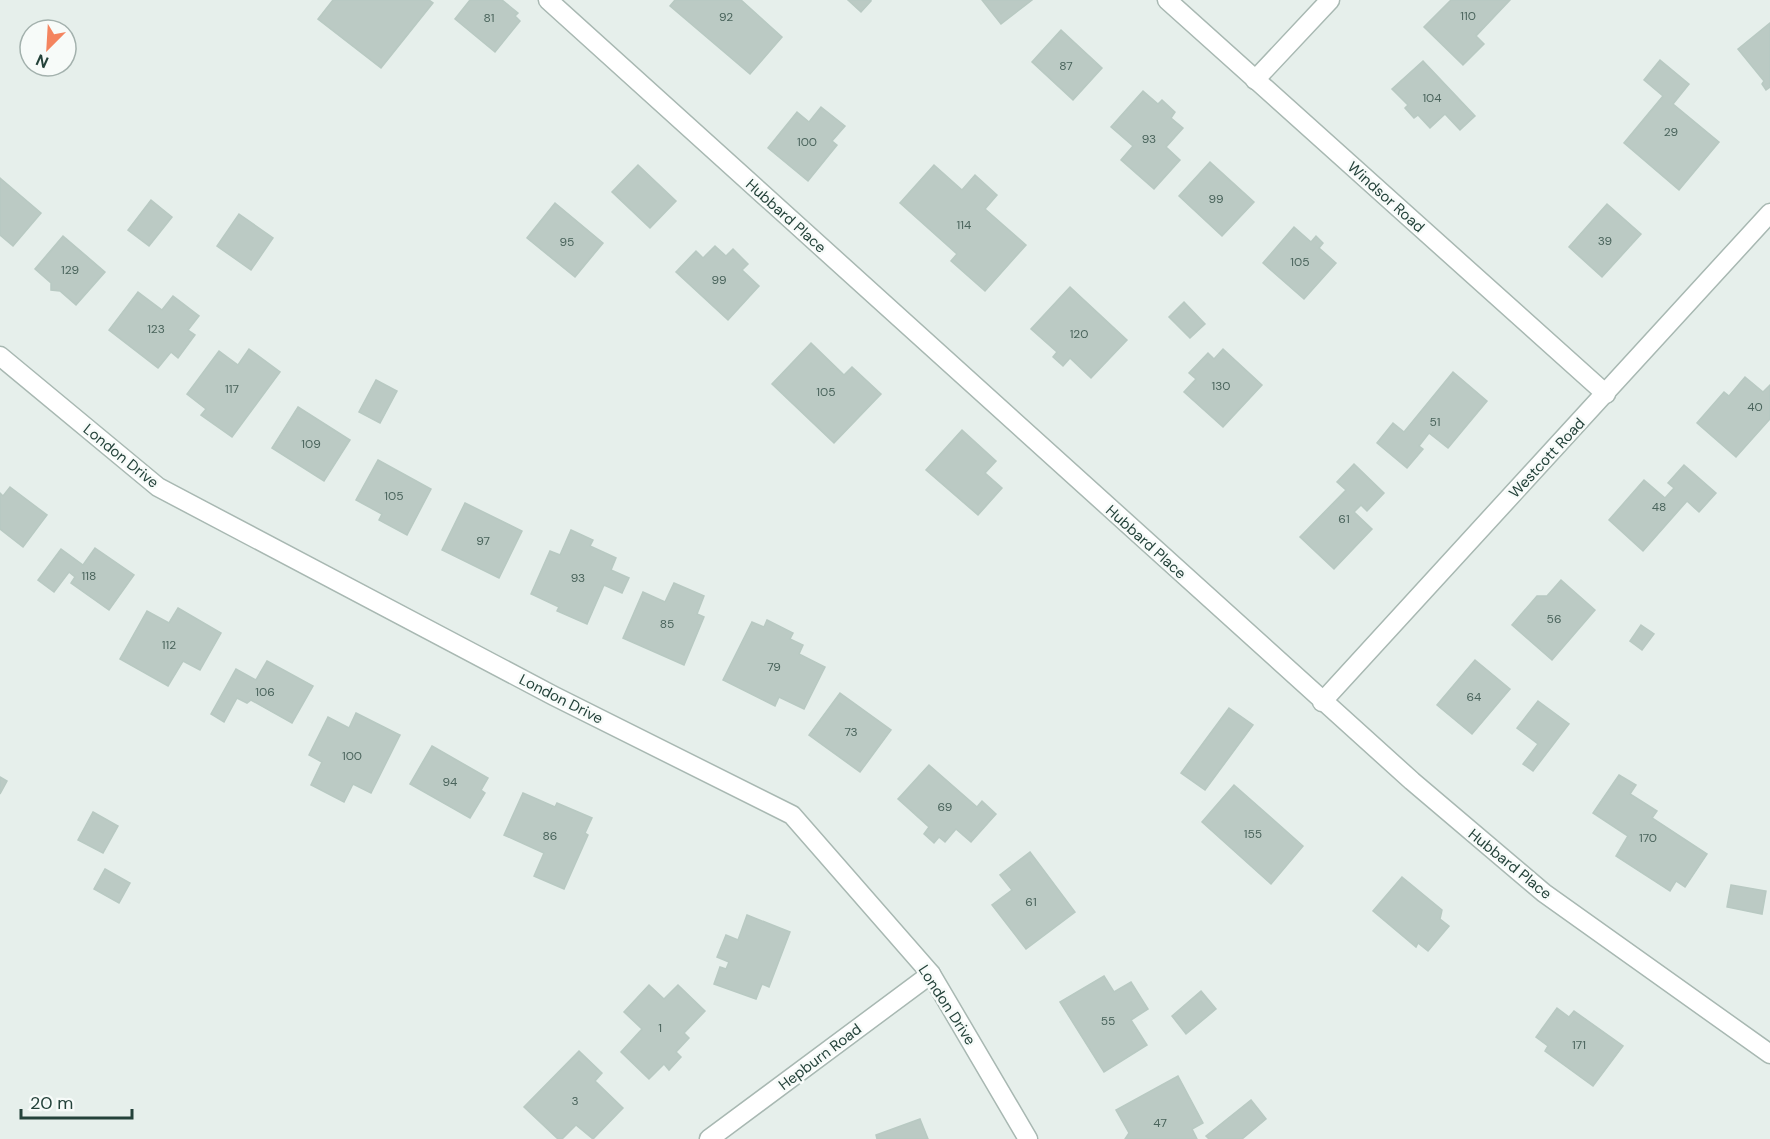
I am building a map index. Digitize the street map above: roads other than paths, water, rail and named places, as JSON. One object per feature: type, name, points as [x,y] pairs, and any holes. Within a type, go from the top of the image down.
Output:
[{"type":"street","name":"Hubbard Place","points":[[548,0],[1322,702],[1544,893],[1770,1054]]},
{"type":"street","name":"Windsor Road","points":[[1167,0],[1606,394]]},
{"type":"street","points":[[1255,80],[1330,0]]},
{"type":"street","name":"Westcott Road","points":[[1322,702],[1770,213]]},
{"type":"street","name":"London Drive","points":[[0,356],[158,488],[554,696],[792,814],[930,974],[1028,1139]]},
{"type":"street","name":"Hepburn Road","points":[[709,1139],[930,974]]}]
